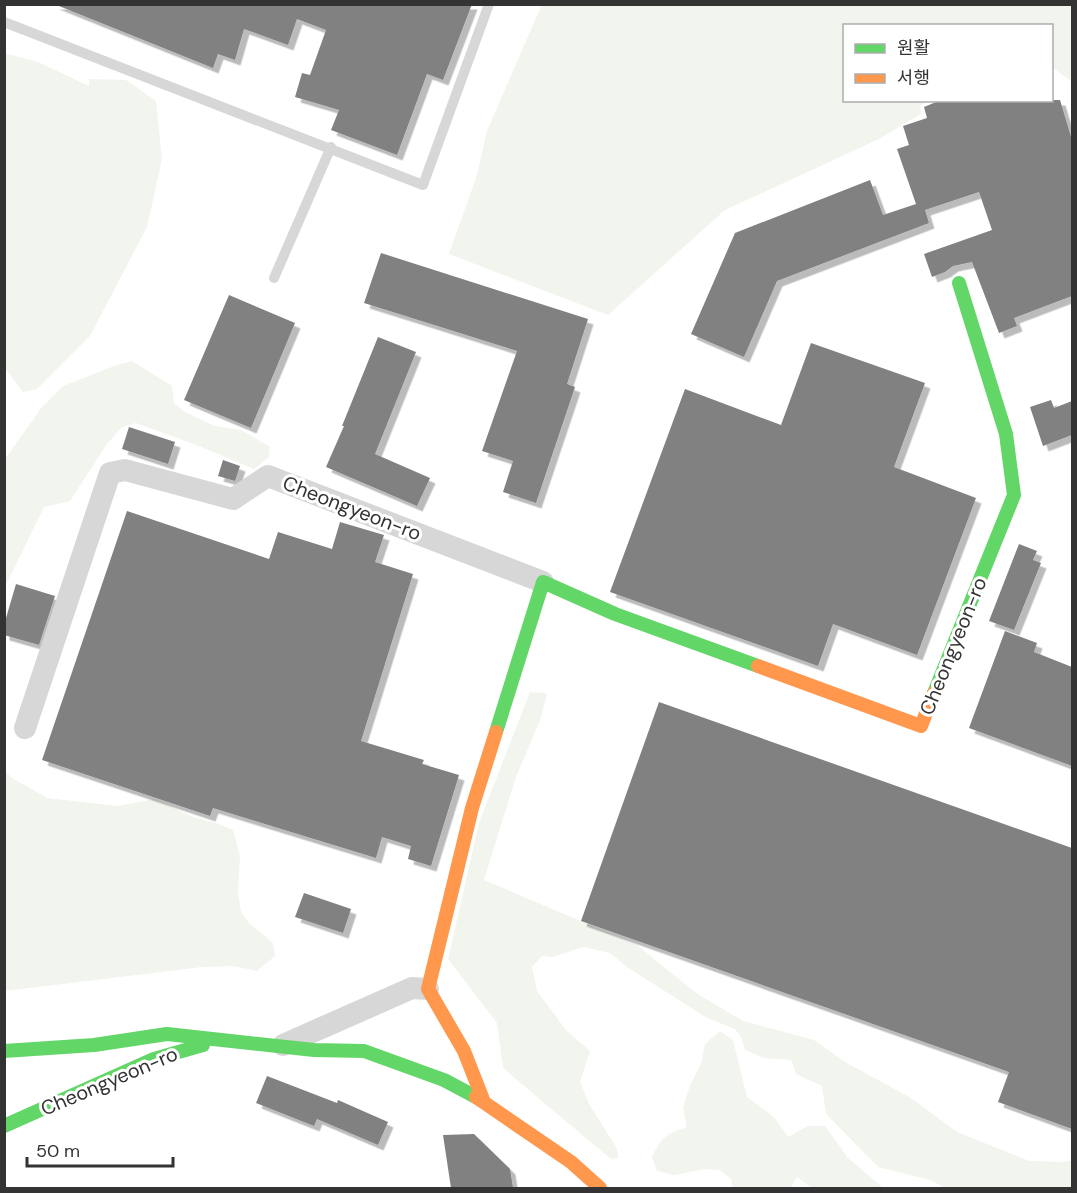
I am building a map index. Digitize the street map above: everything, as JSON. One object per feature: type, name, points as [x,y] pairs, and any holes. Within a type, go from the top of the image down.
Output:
[{"type":"street","name":"Cheongyeon-ro","points":[[25,728],[110,473],[125,470],[233,499],[268,476],[543,582],[615,614],[921,726],[1014,495],[1006,434],[959,283]]},
{"type":"street","points":[[483,1102],[464,1051],[428,989],[472,808],[543,582]]},
{"type":"street","points":[[279,1047],[412,988],[428,989]]},
{"type":"street","name":"Cheongyeon-ro","points":[[4,1051],[94,1046],[167,1034],[279,1047],[364,1052],[444,1080],[483,1102],[571,1162],[600,1188]]},
{"type":"street","name":"Cheongyeon-ro","points":[[4,1126],[154,1059],[198,1045],[253,1044]]},
{"type":"lane","points":[[4,22],[331,147],[423,185],[489,4]]},
{"type":"lane","points":[[274,278],[331,147]]},
{"type":"shaded area","points":[[542,4],[1072,5],[1072,82],[1053,68],[1053,24],[843,24],[843,102],[929,102],[920,105],[921,114],[879,139],[725,210],[608,315],[449,254],[477,175],[487,131]]},
{"type":"shaded area","points":[[4,53],[38,62],[89,86],[89,79],[126,80],[156,101],[162,159],[147,227],[90,336],[37,389],[23,392],[4,367]]},
{"type":"shaded area","points":[[132,361],[172,386],[174,403],[185,412],[215,426],[241,430],[270,447],[269,457],[254,469],[136,423],[122,427],[107,444],[70,501],[44,507],[5,587],[5,459],[42,407],[63,386]]},
{"type":"shaded area","points":[[530,692],[547,693],[541,718],[516,777],[484,880],[637,945],[696,993],[743,1021],[814,1040],[845,1062],[911,1098],[957,1132],[1029,1161],[1072,1160],[1072,1188],[945,1188],[930,1180],[878,1167],[826,1114],[822,1086],[796,1074],[791,1060],[764,1058],[745,1050],[741,1037],[735,1029],[707,1018],[627,967],[610,953],[584,947],[552,957],[542,956],[532,967],[537,991],[566,1030],[590,1051],[580,1082],[589,1104],[616,1147],[619,1158],[611,1159],[511,1075],[503,1067],[497,1023],[448,959],[479,823]]},
{"type":"shaded area","points":[[4,770],[12,778],[47,798],[118,806],[154,799],[193,817],[233,830],[240,856],[238,891],[241,912],[250,924],[273,943],[275,956],[257,971],[234,966],[202,967],[5,991]]},
{"type":"shaded area","points":[[720,1031],[733,1040],[747,1097],[774,1117],[788,1137],[808,1126],[825,1126],[848,1158],[882,1187],[898,1188],[812,1188],[797,1177],[791,1187],[733,1188],[731,1179],[720,1170],[705,1169],[674,1175],[657,1171],[652,1157],[665,1137],[687,1127],[683,1108],[690,1085],[701,1064],[705,1044]]},
{"type":"building","points":[[54,4],[472,4],[443,80],[427,74],[397,155],[331,130],[339,110],[295,97],[302,73],[310,75],[326,30],[297,19],[288,45],[244,29],[235,60],[218,54],[213,68]]},
{"type":"building","points":[[1053,100],[1060,100],[1072,140],[1072,296],[1014,318],[1017,326],[999,333],[972,262],[953,266],[932,277],[924,254],[992,230],[979,192],[925,210],[929,223],[777,281],[744,357],[691,334],[735,233],[870,180],[883,215],[916,204],[897,149],[909,145],[903,126],[927,118],[924,107],[936,102],[1053,102]]},
{"type":"building","points":[[381,253],[588,319],[567,384],[575,387],[536,503],[503,492],[513,461],[482,451],[517,351],[364,303]]},
{"type":"building","points":[[229,295],[295,323],[251,428],[184,400]]},
{"type":"building","points":[[378,337],[416,352],[375,454],[430,478],[417,506],[326,467]]},
{"type":"building","points":[[811,343],[925,383],[894,467],[976,498],[917,655],[833,624],[818,666],[610,592],[685,389],[781,425]]},
{"type":"building","points":[[1051,400],[1054,408],[1072,401],[1072,435],[1043,446],[1030,407]]},
{"type":"building","points":[[129,427],[175,442],[168,464],[122,449]]},
{"type":"building","points":[[223,460],[240,466],[235,481],[218,476]]},
{"type":"building","points":[[127,511],[269,559],[278,532],[332,549],[340,522],[384,535],[375,562],[413,574],[361,741],[424,760],[422,764],[459,775],[431,866],[408,859],[411,846],[382,837],[376,858],[213,808],[210,816],[42,760]]},
{"type":"building","points":[[1019,544],[1037,551],[1033,560],[1041,563],[1014,630],[989,621]]},
{"type":"building","points":[[16,584],[55,596],[39,645],[4,635],[4,625]]},
{"type":"building","points":[[1005,631],[1037,643],[1034,652],[1072,667],[1072,766],[969,728]]},
{"type":"building","points":[[659,702],[1072,848],[1072,1129],[998,1102],[1009,1072],[581,921]]},
{"type":"building","points":[[304,893],[351,909],[343,933],[295,917]]},
{"type":"building","points":[[267,1076],[337,1103],[338,1100],[388,1122],[378,1145],[317,1119],[314,1126],[256,1103]]},
{"type":"building","points":[[474,1134],[510,1169],[513,1188],[451,1188],[443,1135]]},
{"type":"traffic: fast","points":[[934,693],[1014,495],[1006,434],[959,283]]},
{"type":"traffic: fast","points":[[496,732],[543,582],[615,614],[758,666]]},
{"type":"traffic: fast","points":[[4,1051],[94,1045],[167,1034],[314,1050],[364,1051],[444,1080],[476,1097]]},
{"type":"traffic: fast","points":[[4,1126],[154,1059],[203,1045]]},
{"type":"traffic: slow","points":[[758,666],[921,726],[934,693]]},
{"type":"traffic: slow","points":[[484,1102],[464,1051],[428,989],[472,808],[496,732]]},
{"type":"traffic: slow","points":[[476,1097],[571,1162],[600,1188]]}]
